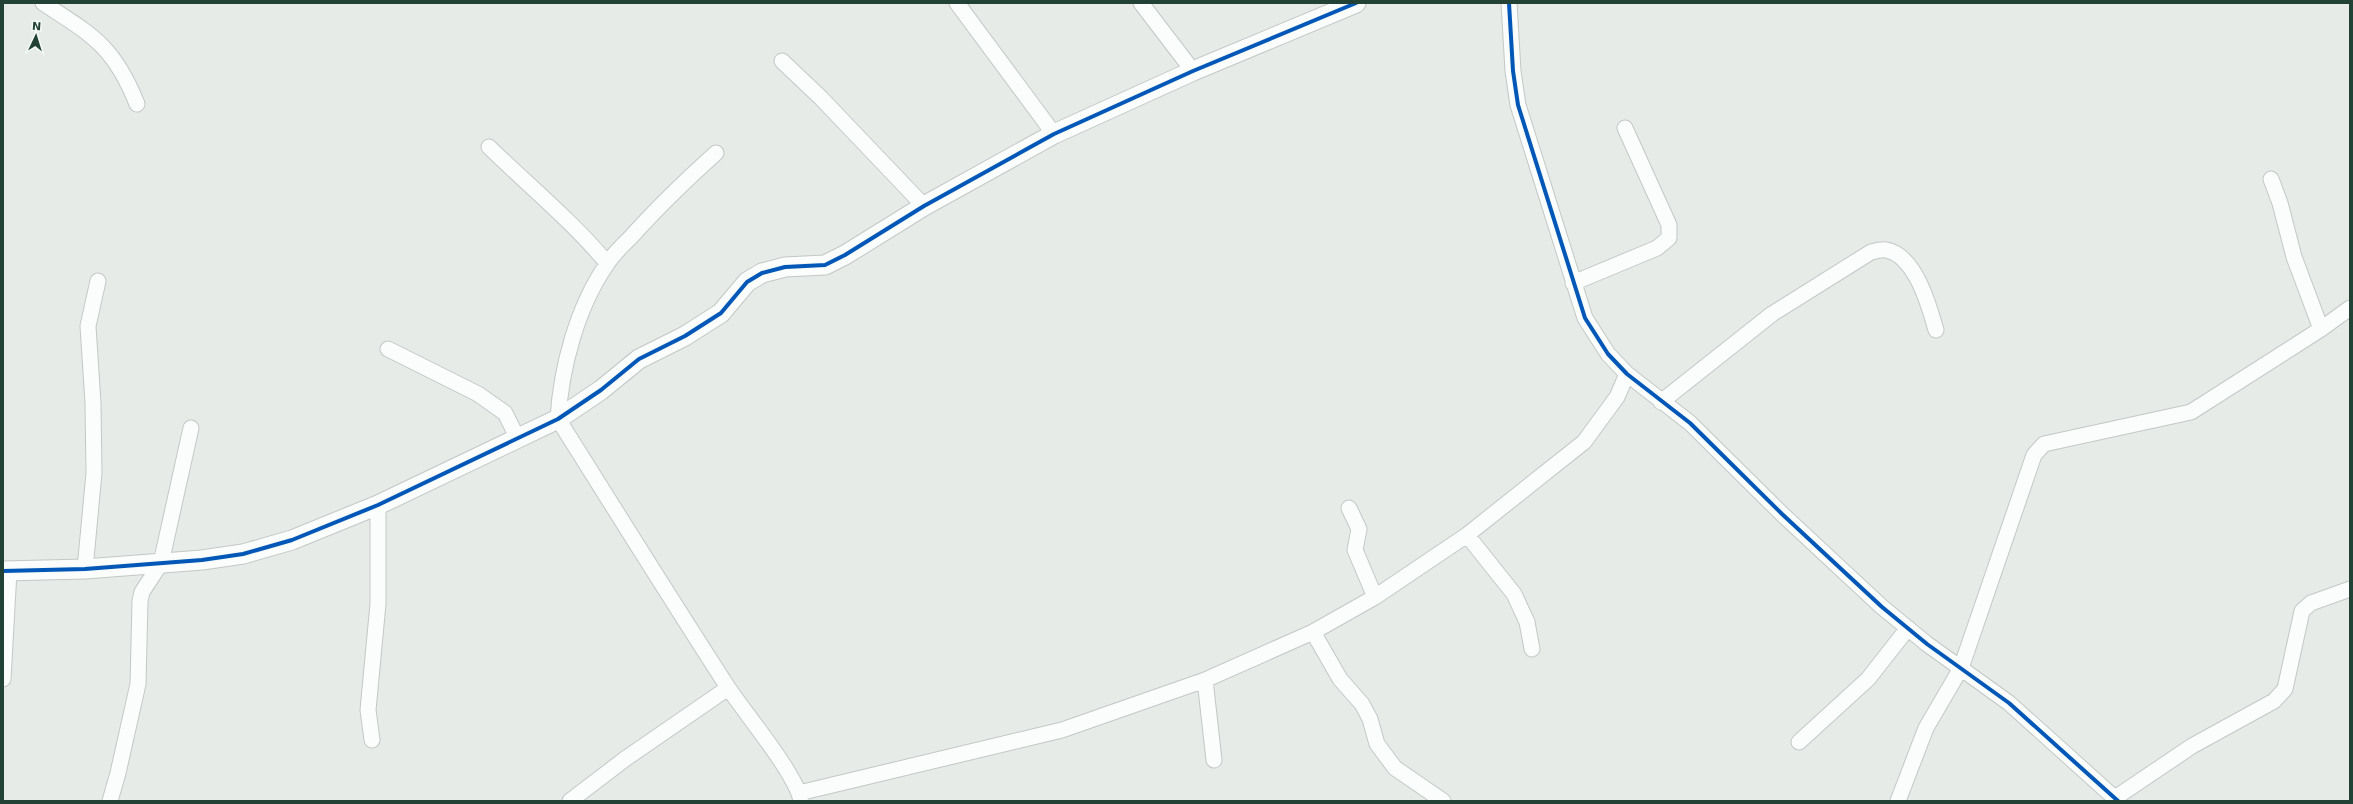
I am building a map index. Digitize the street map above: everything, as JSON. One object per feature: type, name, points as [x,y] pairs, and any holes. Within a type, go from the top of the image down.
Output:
[{"type":"street","points":[[43,3],[94,36],[109,52],[128,82],[137,104]]},
{"type":"street","points":[[957,3],[1054,134]]},
{"type":"street","points":[[1141,3],[1193,71]]},
{"type":"street","points":[[3,679],[6,571],[85,569],[161,563],[243,554],[292,540],[378,505],[558,419],[601,390],[639,359],[685,336],[721,313],[747,282],[762,273],[785,267],[825,265],[845,256],[924,206],[1054,134],[1193,71],[1356,3]]},
{"type":"street","points":[[1509,3],[1513,71],[1518,105],[1585,318],[1608,354],[1627,374],[1661,402],[1690,423],[1782,514],[1882,607],[2009,703],[2117,800],[2192,746],[2274,700],[2285,689],[2302,610],[2311,603],[2350,589]]},
{"type":"street","points":[[782,61],[821,98],[924,206]]},
{"type":"street","points":[[1574,283],[1657,248],[1669,238],[1670,225],[1625,128]]},
{"type":"street","points":[[489,146],[532,189],[586,238],[607,263]]},
{"type":"street","points":[[716,153],[665,199],[607,263],[589,294],[567,359],[560,389],[558,419],[728,688],[800,797],[1062,730],[1205,680],[1313,632],[1375,597],[1467,535],[1584,442],[1616,397],[1627,374]]},
{"type":"street","points":[[2271,179],[2280,203],[2294,257],[2321,329]]},
{"type":"street","points":[[1661,402],[1772,314],[1871,252],[1885,249],[1900,255],[1924,290],[1936,330]]},
{"type":"street","points":[[85,569],[94,473],[93,403],[88,326],[98,281]]},
{"type":"street","points":[[1898,801],[1926,728],[1961,668],[2031,463],[2034,455],[2044,444],[2190,412],[2321,329],[2350,308]]},
{"type":"street","points":[[388,349],[478,394],[505,413],[518,439]]},
{"type":"street","points":[[110,801],[118,773],[138,684],[140,601],[142,592],[161,563],[191,428]]},
{"type":"street","points":[[372,740],[368,710],[378,604],[378,505]]},
{"type":"street","points":[[1349,508],[1358,529],[1354,550],[1375,597]]},
{"type":"street","points":[[1467,535],[1514,594],[1527,622],[1532,649]]},
{"type":"street","points":[[1799,742],[1868,679],[1908,628]]},
{"type":"street","points":[[1313,632],[1340,679],[1362,704],[1370,719],[1377,744],[1394,768],[1443,801]]},
{"type":"street","points":[[1205,680],[1214,760]]},
{"type":"street","points":[[570,801],[625,759],[728,688]]},
{"type":"cycle path","points":[[3,571],[85,569],[202,560],[243,554],[292,540],[378,505],[558,419],[601,390],[639,359],[685,336],[721,313],[747,282],[762,273],[785,267],[825,265],[845,255],[924,206],[1054,134],[1193,71],[1356,3]]},
{"type":"cycle path","points":[[1509,3],[1513,71],[1518,105],[1585,318],[1608,354],[1627,374],[1690,423],[1782,514],[1882,607],[1927,644],[2009,703],[2118,801]]}]
